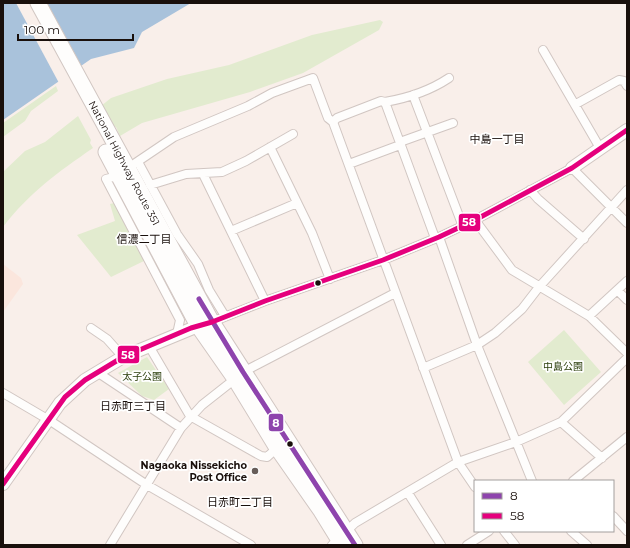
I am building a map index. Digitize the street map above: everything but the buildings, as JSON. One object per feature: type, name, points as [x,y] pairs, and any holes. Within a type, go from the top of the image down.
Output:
[{"type":"highway","name":"National Highway Route 351","points":[[26,3],[212,321],[277,448],[318,505],[340,540],[355,545]]},
{"type":"highway","name":"National Highway Route 351","points":[[38,3],[104,137]]},
{"type":"highway","name":"National Highway Route 351","points":[[239,375],[340,540]]},
{"type":"street","points":[[543,50],[576,104],[600,148]]},
{"type":"street","points":[[212,321],[209,290],[198,264],[177,234],[136,163],[174,137],[248,106],[272,93],[313,78],[328,118],[333,122],[349,164],[458,462],[474,486]]},
{"type":"street","points":[[333,122],[337,118],[381,101],[386,102],[413,95],[440,84],[449,78]]},
{"type":"street","points":[[576,104],[619,80],[624,81],[627,86]]},
{"type":"street","points":[[413,95],[462,224]]},
{"type":"street","points":[[386,102],[400,143],[477,345],[532,480]]},
{"type":"street","points":[[349,164],[453,123]]},
{"type":"street","points":[[3,484],[65,398],[96,372],[123,357],[177,334],[265,301],[383,260],[437,238],[462,224],[475,220],[572,168],[627,130]]},
{"type":"street","points":[[150,185],[186,174],[222,172],[246,161],[293,134]]},
{"type":"street","points":[[270,147],[312,233],[330,279]]},
{"type":"street","points":[[572,168],[627,223]]},
{"type":"street","points":[[203,174],[265,301]]},
{"type":"street","points":[[110,178],[106,179],[180,320],[177,334]]},
{"type":"street","points":[[530,190],[538,199],[584,239]]},
{"type":"street","points":[[423,368],[477,345],[495,333],[522,309],[539,287],[627,190]]},
{"type":"street","points":[[231,231],[297,203]]},
{"type":"street","points":[[475,220],[512,270],[589,316],[627,353]]},
{"type":"street","points":[[589,316],[618,291],[627,281]]},
{"type":"street","points":[[618,291],[627,300]]},
{"type":"street","points":[[110,545],[181,428],[190,416],[239,375],[395,293]]},
{"type":"street","points":[[91,328],[107,339],[123,357]]},
{"type":"street","points":[[149,346],[190,416],[260,456],[267,457],[277,448]]},
{"type":"street","points":[[340,540],[355,524],[458,462],[516,442],[561,422],[627,358]]},
{"type":"street","points":[[96,372],[181,428]]},
{"type":"street","points":[[3,393],[49,420],[147,485],[251,545]]},
{"type":"street","points":[[561,422],[602,458]]},
{"type":"street","points":[[575,480],[626,439]]},
{"type":"street","points":[[408,493],[441,545]]},
{"type":"street","points":[[614,517],[627,531]]},
{"type":"street","points":[[467,545],[487,532]]},
{"type":"street","points":[[505,532],[515,545]]},
{"type":"street","points":[[572,532],[587,545]]},
{"type":"shaded area","points":[[3,264],[21,278],[23,284],[3,312]]},
{"type":"green space","points":[[380,20],[383,22],[379,30],[303,73],[250,92],[142,123],[120,136],[116,127],[112,126],[101,106],[111,98],[167,79],[229,65],[312,35]]},
{"type":"green space","points":[[56,86],[58,91],[31,111],[25,121],[3,137],[3,123]]},
{"type":"green space","points":[[78,116],[91,140],[90,143],[93,148],[34,193],[23,203],[3,227],[3,172],[25,151],[45,142]]},
{"type":"green space","points":[[114,203],[146,260],[111,277],[77,235],[115,221],[110,204]]},
{"type":"green space","name":"中島公園","points":[[564,330],[601,372],[564,405],[528,362]]},
{"type":"green space","name":"太子公園","points":[[147,357],[169,389],[154,400],[142,396],[118,373]]},
{"type":"water","points":[[3,3],[191,3],[142,32],[134,48],[91,59],[3,120]]},
{"type":"pier","points":[[16,3],[47,3],[82,67],[59,83]]},
{"type":"transit line","name":"58","points":[[3,484],[65,397],[85,380],[123,357],[191,328],[212,322],[265,301],[383,260],[439,237],[475,220],[572,168],[627,130]]},
{"type":"transit line","name":"8","points":[[199,299],[243,372],[355,545]]},
{"type":"place","name":"Nagaoka Nissekicho Post Office","points":[[255,471]]},
{"type":"district","name":"中島一丁目","points":[[497,139]]},
{"type":"district","name":"信濃二丁目","points":[[144,239]]},
{"type":"district","name":"日赤町三丁目","points":[[133,406]]},
{"type":"district","name":"日赤町二丁目","points":[[240,502]]}]
